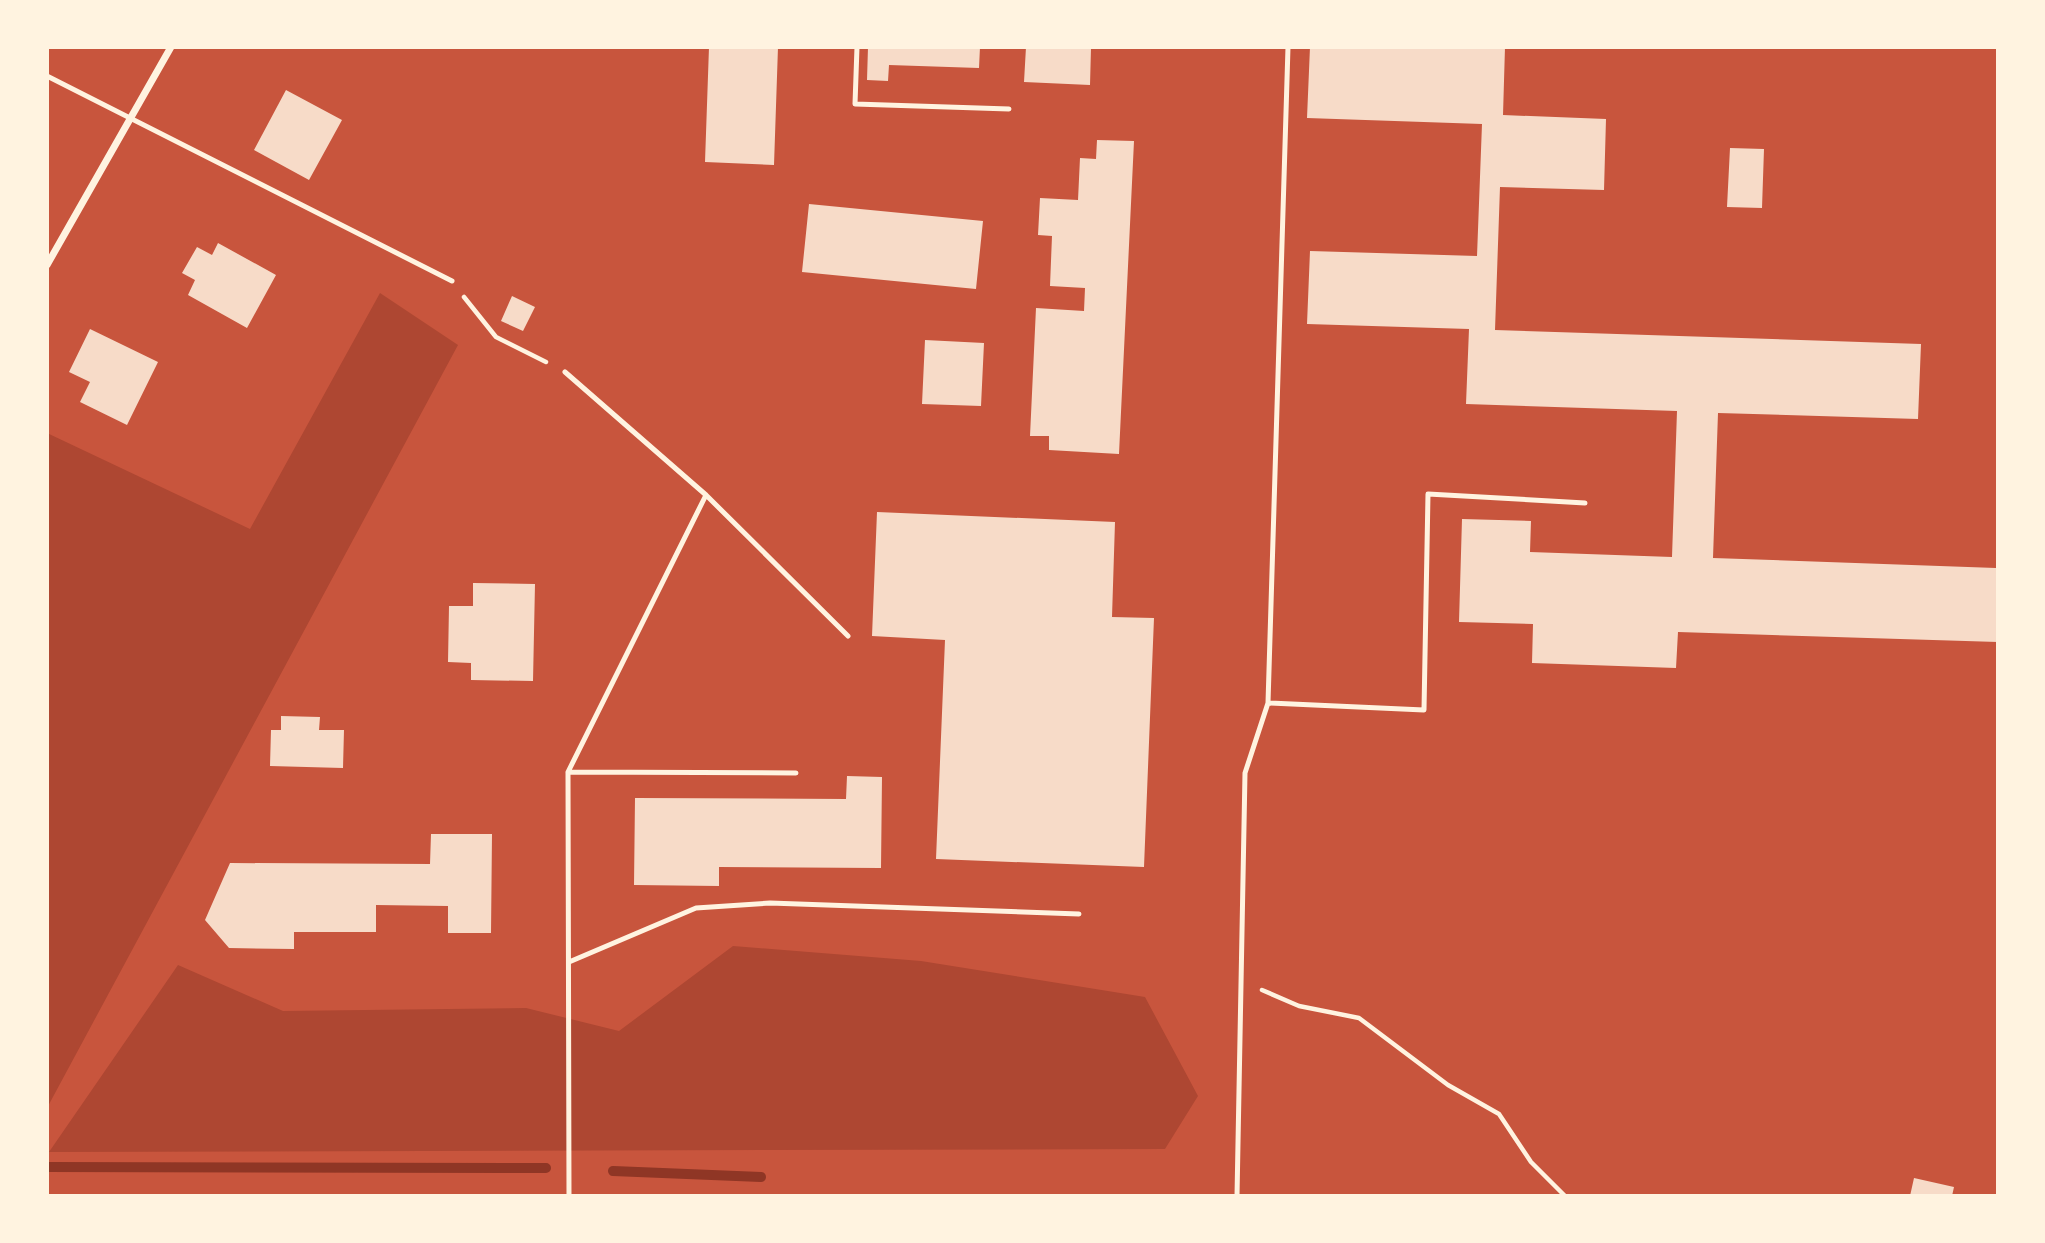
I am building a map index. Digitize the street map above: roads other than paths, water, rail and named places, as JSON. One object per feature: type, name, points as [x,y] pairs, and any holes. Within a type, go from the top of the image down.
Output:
[{"type":"street","points":[[47,265],[171,47]]},
{"type":"lane","points":[[857,47],[855,104],[1009,109]]},
{"type":"lane","points":[[1237,1196],[1245,774],[1268,703],[1288,47]]},
{"type":"lane","points":[[47,76],[452,281]]},
{"type":"lane","points":[[565,372],[706,495],[848,636]]},
{"type":"lane","points":[[1268,703],[1424,710],[1428,494],[1585,503]]},
{"type":"lane","points":[[569,1196],[568,772],[706,495]]},
{"type":"lane","points":[[568,772],[796,773]]},
{"type":"lane","points":[[569,962],[696,908],[770,903],[1079,914]]},
{"type":"waterway","points":[[47,1167],[546,1168]]},
{"type":"waterway","points":[[613,1171],[761,1177]]}]
